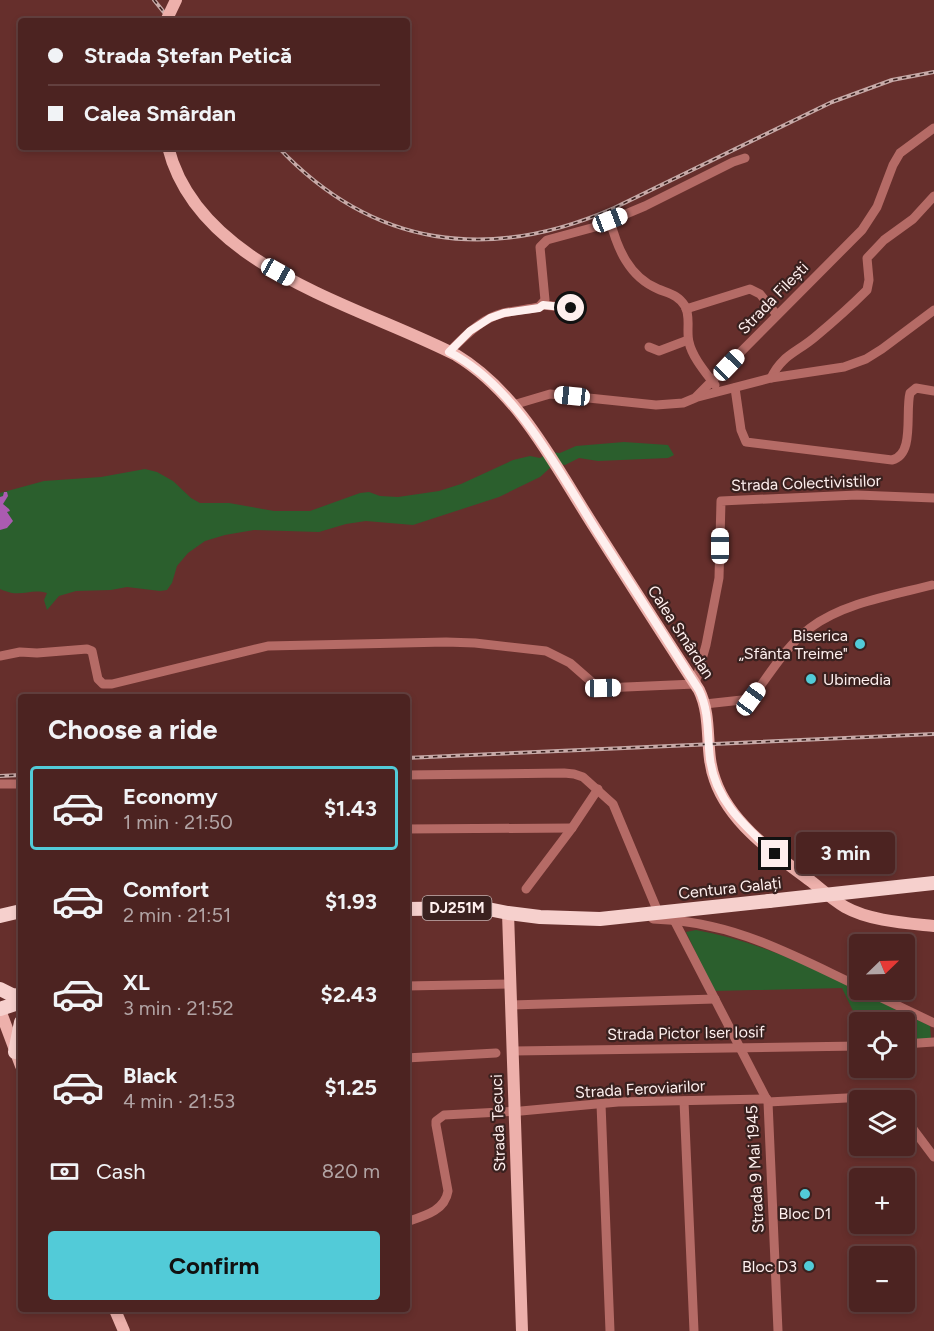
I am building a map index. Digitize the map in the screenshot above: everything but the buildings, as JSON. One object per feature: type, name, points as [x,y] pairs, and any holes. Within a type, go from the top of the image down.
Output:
[{"type":"highway","name":"Centura Galați","points":[[600,919],[934,883]]},
{"type":"highway","name":"DJ251M","points":[[410,909],[477,907],[561,919],[600,919]]},
{"type":"highway","points":[[0,916],[18,912]]},
{"type":"highway","name":"DJ251M","points":[[410,916],[485,916],[508,913]]},
{"type":"highway","points":[[0,989],[18,996]]},
{"type":"highway","points":[[0,1009],[18,1003]]},
{"type":"highway","points":[[15,1052],[18,1037]]},
{"type":"main road","points":[[167,18],[176,0]]},
{"type":"main road","name":"Calea Smârdan","points":[[169,150],[180,179],[201,212],[224,236],[250,256],[292,280],[449,352],[487,377],[513,405],[535,436],[695,684],[705,704],[710,761],[714,779],[729,808],[775,854],[846,908],[888,922],[934,926]]},
{"type":"main road","name":"Strada Tecuci","points":[[508,913],[522,1331]]},
{"type":"main road","points":[[0,1009],[18,1059]]},
{"type":"main road","points":[[116,1312],[124,1331]]},
{"type":"street","name":"Strada Filești","points":[[695,398],[862,230],[876,207],[900,153],[934,128]]},
{"type":"street","points":[[543,305],[545,300],[540,252],[542,244],[547,240],[595,227],[645,206],[733,162],[745,159]]},
{"type":"street","points":[[771,378],[783,358],[814,338],[867,290],[869,280],[867,258],[884,240],[913,219],[934,196]]},
{"type":"street","points":[[610,220],[624,260],[649,284],[678,297],[686,309],[688,340],[692,351],[720,392]]},
{"type":"street","points":[[686,309],[750,289],[760,294],[777,315]]},
{"type":"street","points":[[449,352],[470,331],[490,318],[504,313],[539,308],[543,305],[571,308]]},
{"type":"street","points":[[513,405],[550,394],[656,405],[682,404],[695,398],[771,378],[844,367],[882,349],[933,312]]},
{"type":"street","points":[[649,348],[659,351],[688,340]]},
{"type":"street","points":[[735,388],[742,435],[746,442],[892,460],[901,457],[906,448],[910,393],[916,388],[934,391]]},
{"type":"street","name":"Strada Colectivistilor","points":[[695,684],[706,645],[719,578],[721,501],[857,495],[934,498]]},
{"type":"street","points":[[705,704],[751,699],[784,654],[810,628],[821,622],[852,606],[932,585]]},
{"type":"street","points":[[0,656],[20,652],[87,649],[92,651],[98,679],[103,684],[112,684],[268,646],[475,643],[546,651],[563,659],[594,684],[603,688],[695,684]]},
{"type":"street","points":[[410,776],[564,773],[583,777],[598,789],[616,810],[658,912]]},
{"type":"street","points":[[0,784],[18,784]]},
{"type":"street","points":[[526,889],[598,789]]},
{"type":"street","points":[[410,829],[572,828]]},
{"type":"street","name":"DJ251M","points":[[600,919],[675,920],[710,925],[746,934],[849,982]]},
{"type":"street","name":"Strada 9 Mai 1945","points":[[675,920],[768,1100],[778,1331]]},
{"type":"street","points":[[410,986],[510,984]]},
{"type":"street","points":[[511,1005],[715,999]]},
{"type":"street","points":[[887,1000],[934,1023]]},
{"type":"street","points":[[915,1043],[934,1042]]},
{"type":"street","name":"Strada Pictor Iser Iosif","points":[[513,1051],[849,1046]]},
{"type":"street","points":[[410,1058],[496,1053]]},
{"type":"street","name":"Strada Feroviarilor","points":[[410,1220],[444,1205],[447,1199],[448,1191],[436,1125],[440,1117],[452,1114],[601,1104],[849,1098]]},
{"type":"street","points":[[684,1101],[694,1331]]},
{"type":"street","points":[[601,1104],[610,1331]]},
{"type":"street","points":[[915,1131],[934,1156]]},
{"type":"green space","points":[[624,442],[668,445],[674,455],[668,458],[598,461],[579,458],[565,465],[551,467],[540,477],[499,497],[413,525],[366,521],[319,532],[254,530],[225,535],[205,541],[188,553],[177,566],[172,583],[167,590],[127,587],[76,591],[59,596],[47,610],[44,600],[47,593],[14,593],[0,589],[0,493],[44,481],[101,477],[145,469],[157,472],[173,481],[191,498],[200,503],[229,503],[274,511],[310,511],[360,493],[369,492],[380,496],[398,497],[439,491],[461,484],[513,460],[530,456],[540,458],[549,452],[560,453],[576,446]]},
{"type":"green space","points":[[696,930],[727,937],[787,957],[849,985],[849,1000],[879,1000],[902,1012],[853,1011],[842,988],[714,991],[686,932]]},
{"type":"green space","points":[[915,1018],[930,1026],[931,1038],[915,1040]]},
{"type":"shaded area","points":[[7,492],[8,496],[3,504],[9,509],[10,511],[7,512],[13,521],[7,528],[0,530],[0,497]]},
{"type":"railway","points":[[154,0],[169,18]]},
{"type":"railway","points":[[281,150],[315,181],[353,207],[393,225],[435,236],[478,240],[522,236],[568,225],[614,208],[832,102],[892,80],[934,72]]},
{"type":"railway","points":[[410,758],[934,734]]},
{"type":"railway","points":[[0,776],[18,775]]},
{"type":"place","name":"Biserica „Sfânta Treime\"","points":[[860,644]]},
{"type":"place","name":"Ubimedia","points":[[811,679]]},
{"type":"place","name":"Bloc D1","points":[[805,1194]]},
{"type":"place","name":"Bloc D3","points":[[809,1266]]},
{"type":"route","points":[[571,308],[543,305],[539,308],[498,315],[470,331],[449,352],[473,366],[500,389],[561,476],[699,690],[706,711],[711,768],[721,795],[746,827],[775,854]]}]
